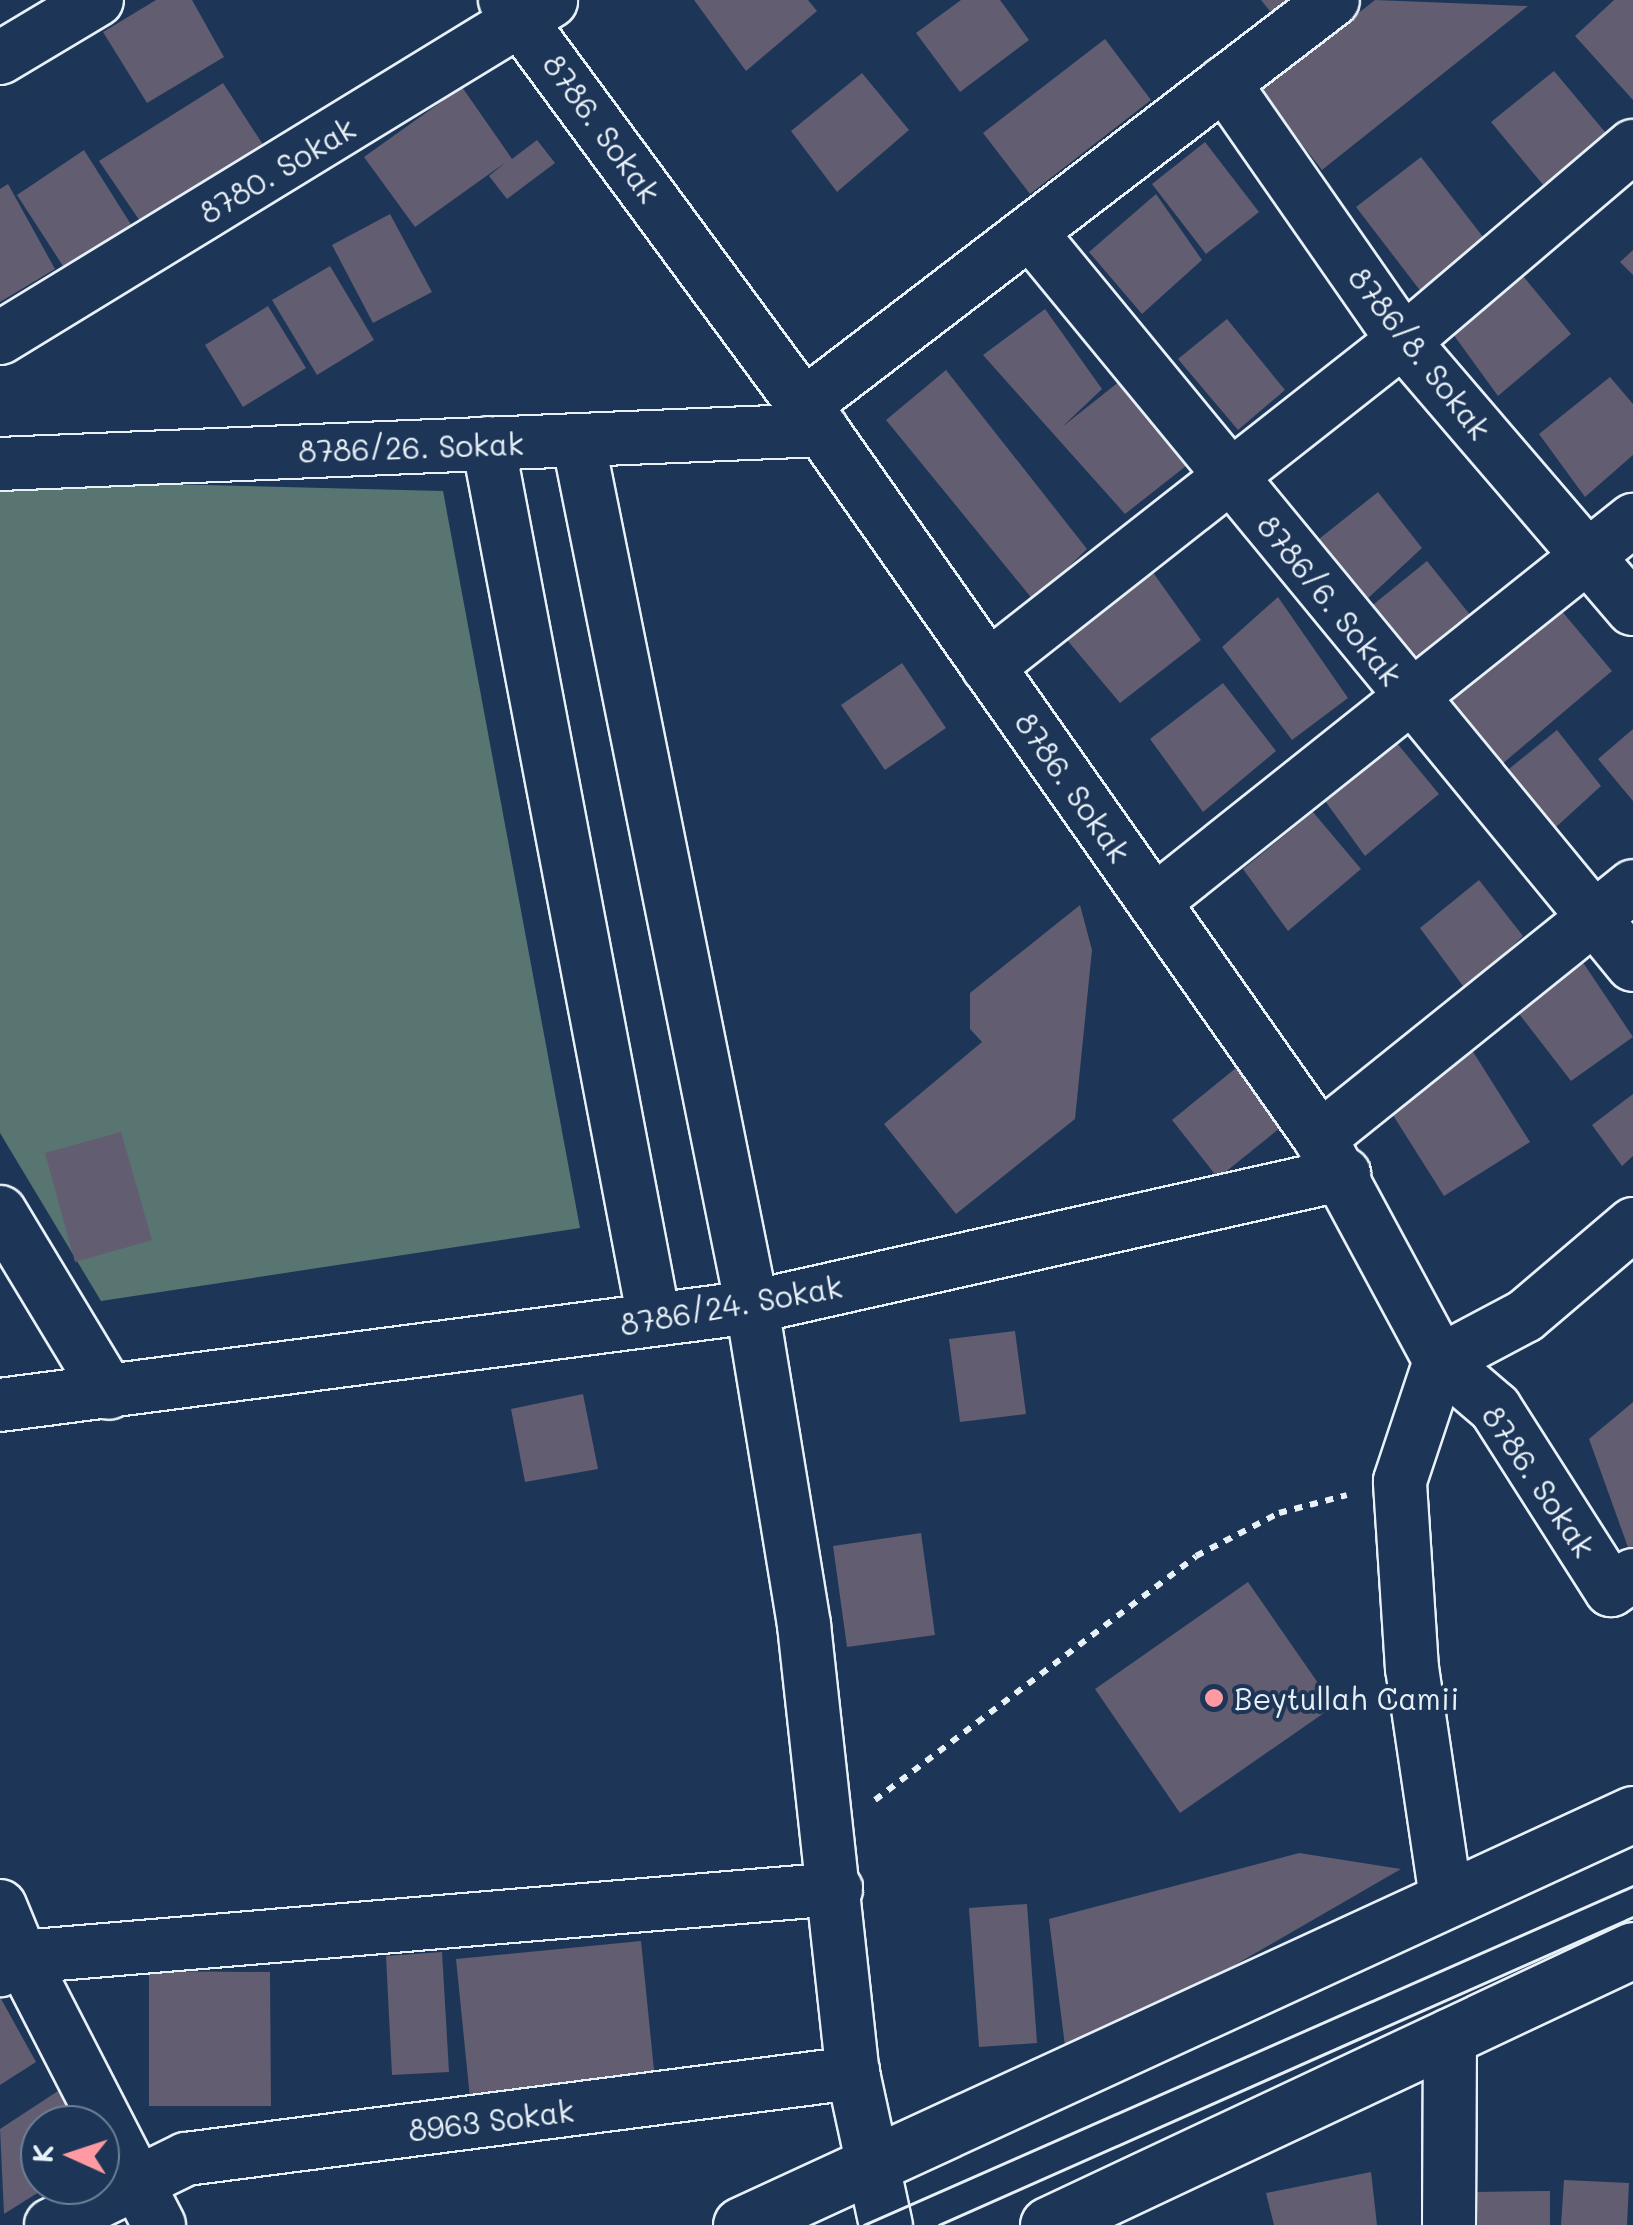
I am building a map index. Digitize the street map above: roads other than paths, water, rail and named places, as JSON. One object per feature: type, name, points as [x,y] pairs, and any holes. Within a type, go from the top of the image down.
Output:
[{"type":"street","points":[[0,58],[98,0]]},
{"type":"street","points":[[813,418],[1030,232],[1333,0]]},
{"type":"street","name":"8780. Sokak","points":[[0,338],[527,7]]},
{"type":"street","name":"8786. Sokak","points":[[527,7],[1332,1156],[1440,1361],[1495,1408],[1622,1582]]},
{"type":"street","name":"8786/8. Sokak","points":[[1224,84],[1403,341],[1633,609]]},
{"type":"street","points":[[988,667],[1403,341],[1633,146]]},
{"type":"street","name":"8786/6. Sokak","points":[[1030,232],[1411,698],[1614,901],[1633,966]]},
{"type":"street","name":"8786/26. Sokak","points":[[0,464],[578,440],[813,418]]},
{"type":"street","points":[[578,440],[752,1307],[830,1834],[853,2073],[886,2225]]},
{"type":"street","points":[[488,443],[654,1320]]},
{"type":"street","points":[[1154,902],[1633,520]]},
{"type":"street","points":[[1332,1156],[1614,901]]},
{"type":"street","name":"8786/24. Sokak","points":[[0,1404],[110,1393],[752,1307],[1332,1156]]},
{"type":"street","points":[[0,1212],[110,1393]]},
{"type":"street","points":[[1446,1898],[1412,1669],[1400,1481],[1440,1361],[1525,1316],[1633,1224]]},
{"type":"street","points":[[741,2225],[1633,1814]]},
{"type":"street","points":[[11,1964],[836,1889]]},
{"type":"street","points":[[0,1906],[11,1964],[159,2225]]},
{"type":"street","points":[[1048,2225],[1633,1950]]},
{"type":"street","points":[[1449,2225],[1450,2036]]},
{"type":"street","name":"8963 Sokak","points":[[52,2225],[132,2180],[186,2159],[853,2073]]},
{"type":"tram line","points":[[864,2225],[1633,1886]]},
{"type":"tram line","points":[[939,2225],[1633,1917]]},
{"type":"place","name":"Beytullah Camii","points":[[1214,1698]]}]
